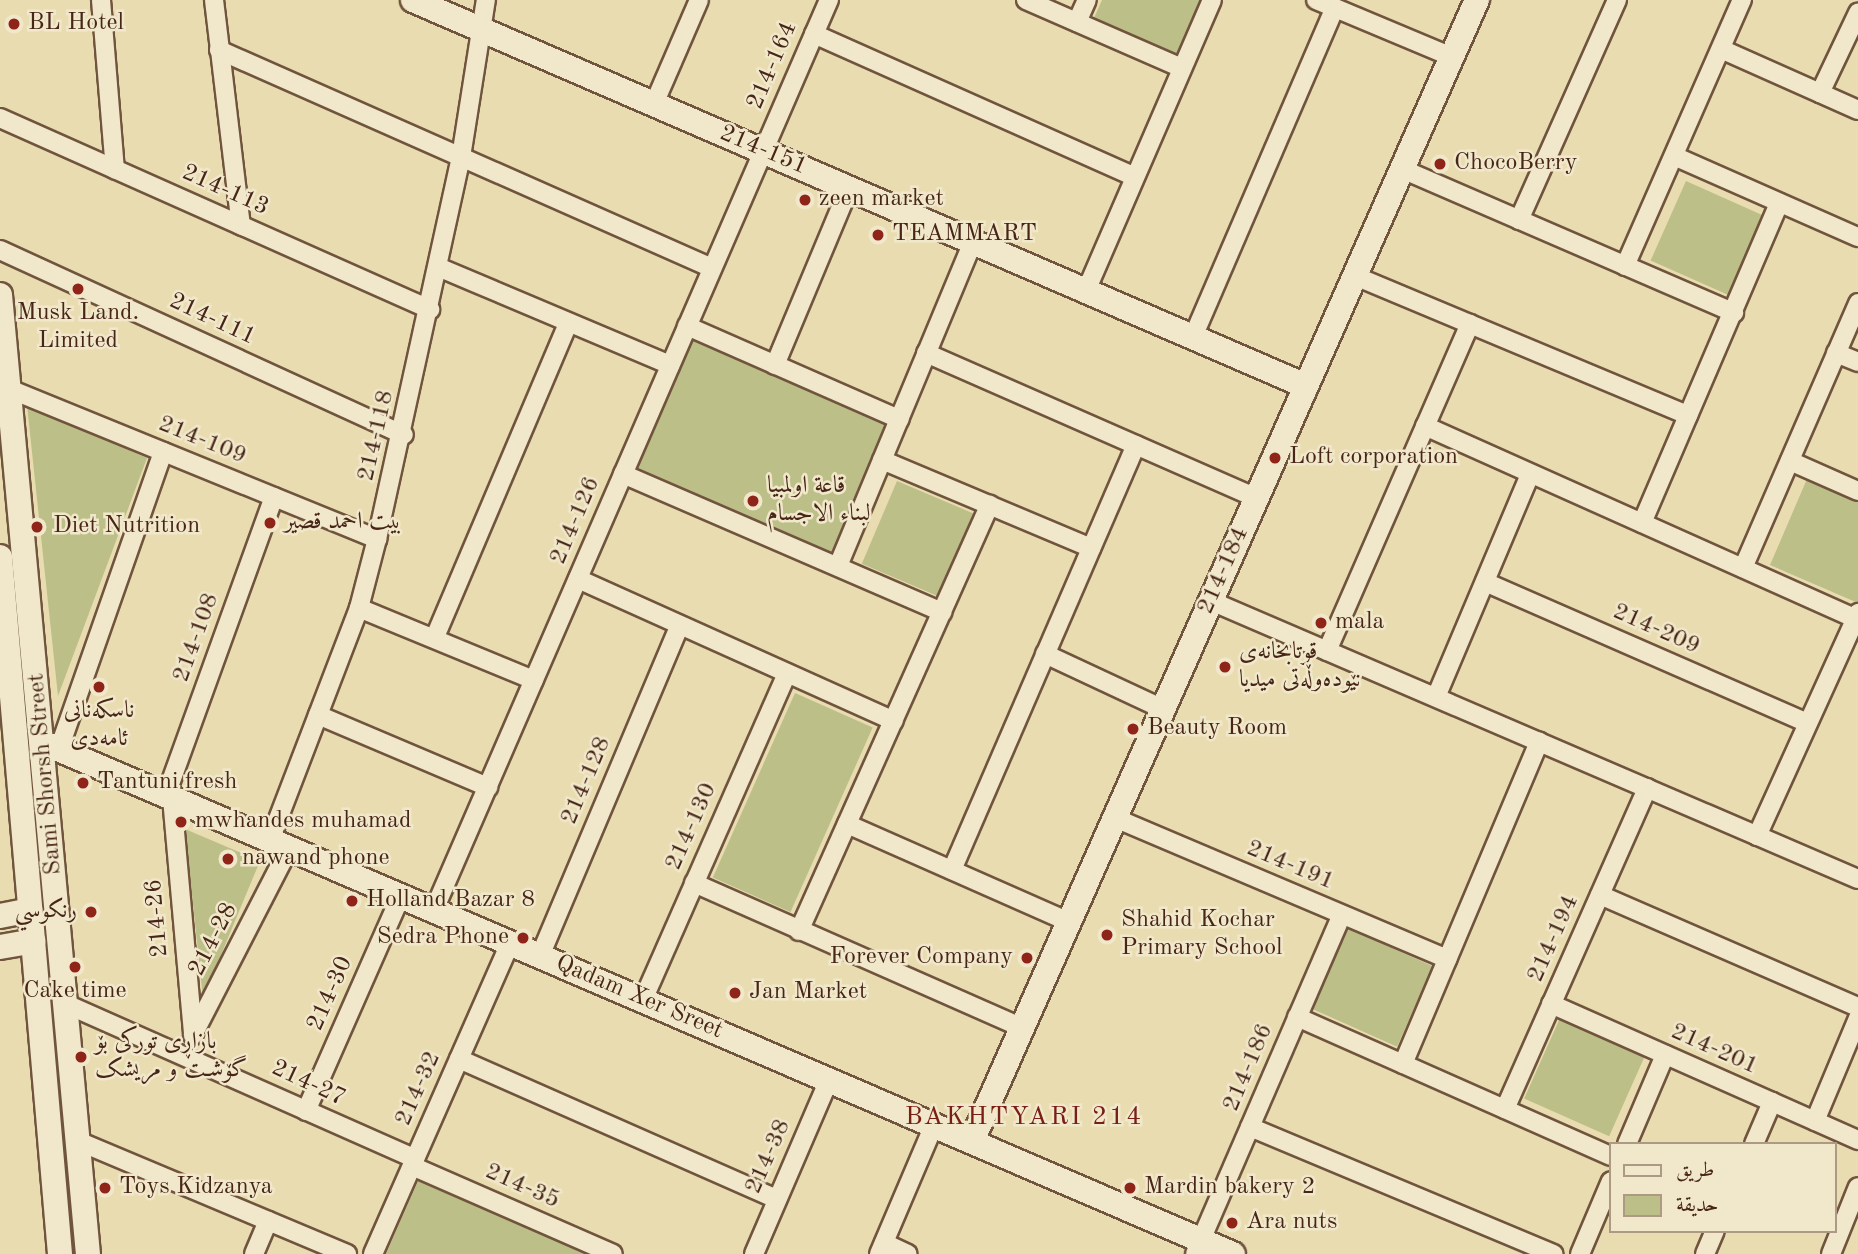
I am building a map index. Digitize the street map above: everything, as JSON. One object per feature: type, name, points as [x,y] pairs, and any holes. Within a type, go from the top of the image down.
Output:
[{"type":"street","points":[[101,0],[115,169]]},
{"type":"street","points":[[214,0],[241,225]]},
{"type":"street","name":"214-151","points":[[413,0],[1306,386]]},
{"type":"street","name":"214-118","points":[[279,844],[318,715],[359,608],[404,435],[485,31],[486,0]]},
{"type":"street","points":[[654,104],[699,0]]},
{"type":"street","name":"214-164","points":[[763,151],[829,0]]},
{"type":"street","points":[[1027,0],[1182,68]]},
{"type":"street","points":[[1077,22],[1087,0]]},
{"type":"street","points":[[1086,291],[1212,0]]},
{"type":"street","points":[[1316,0],[1452,57]]},
{"type":"street","name":"214-184","points":[[972,1141],[1477,0]]},
{"type":"street","points":[[1519,220],[1617,0]]},
{"type":"street","points":[[1625,266],[1742,0]]},
{"type":"street","points":[[1193,337],[1335,8]]},
{"type":"street","points":[[1820,93],[1858,13]]},
{"type":"street","points":[[814,34],[1135,177]]},
{"type":"street","points":[[1721,49],[1858,110]]},
{"type":"street","points":[[219,50],[712,268]]},
{"type":"street","name":"214-113","points":[[0,118],[430,309]]},
{"type":"street","name":"214-126","points":[[434,910],[763,151]]},
{"type":"street","points":[[1674,156],[1858,237]]},
{"type":"street","points":[[1402,169],[1734,313]]},
{"type":"street","points":[[775,365],[849,188]]},
{"type":"street","points":[[1642,523],[1779,203]]},
{"type":"street","points":[[838,566],[972,242]]},
{"type":"street","name":"214-111","points":[[0,250],[404,435]]},
{"type":"street","points":[[438,267],[670,365]]},
{"type":"street","points":[[1355,276],[1688,415]]},
{"type":"street","name":"Sami Shorsh Street","points":[[0,295],[8,388],[51,746],[66,1004],[88,1254]]},
{"type":"street","points":[[1743,569],[1858,303]]},
{"type":"street","points":[[435,637],[568,323]]},
{"type":"street","points":[[1327,651],[1470,324]]},
{"type":"street","points":[[687,326],[899,419]]},
{"type":"street","points":[[926,353],[1257,498]]},
{"type":"street","points":[[1836,353],[1858,362]]},
{"type":"street","name":"214-109","points":[[8,388],[377,539]]},
{"type":"street","points":[[1425,426],[1743,569],[1857,616],[1757,836]]},
{"type":"street","points":[[951,870],[1136,445]]},
{"type":"street","points":[[51,746],[163,452]]},
{"type":"street","points":[[882,460],[1091,548]]},
{"type":"street","points":[[1790,461],[1858,491]]},
{"type":"street","points":[[623,474],[942,612]]},
{"type":"street","points":[[1436,697],[1530,475]]},
{"type":"street","name":"214-108","points":[[169,796],[274,497]]},
{"type":"street","points":[[799,931],[990,505]]},
{"type":"street","name":"Sami Shorsh Street","points":[[0,557],[9,732],[30,910],[60,1254]]},
{"type":"street","points":[[578,579],[894,721]]},
{"type":"street","name":"214-209","points":[[1485,582],[1808,723]]},
{"type":"street","points":[[1211,601],[1858,879]]},
{"type":"street","points":[[359,608],[534,680]]},
{"type":"street","name":"214-128","points":[[540,956],[680,625]]},
{"type":"street","points":[[1045,654],[1163,709]]},
{"type":"street","name":"214-130","points":[[643,1000],[787,673]]},
{"type":"street","points":[[318,715],[488,787]]},
{"type":"street","points":[[1403,1064],[1539,742]]},
{"type":"street","name":"Qadam Xer Sreet","points":[[51,746],[972,1141],[1198,1247],[1233,1254]]},
{"type":"street","name":"214-194","points":[[1505,1109],[1647,788]]},
{"type":"street","name":"214-26","points":[[169,796],[193,1035]]},
{"type":"street","name":"214-191","points":[[1115,818],[1447,960]]},
{"type":"street","points":[[847,824],[1069,922]]},
{"type":"street","name":"214-28","points":[[184,1054],[279,844]]},
{"type":"street","points":[[694,883],[1022,1028]]},
{"type":"street","points":[[1600,895],[1858,1007]]},
{"type":"street","name":"214-30","points":[[306,1111],[401,896]]},
{"type":"street","points":[[0,916],[30,910]]},
{"type":"street","name":"214-186","points":[[1198,1247],[1342,915]]},
{"type":"street","points":[[0,947],[33,941]]},
{"type":"street","name":"214-32","points":[[373,1254],[510,943]]},
{"type":"street","name":"214-27","points":[[66,1004],[184,1054],[413,1162]]},
{"type":"street","name":"214-201","points":[[1551,1004],[1858,1140]]},
{"type":"street","points":[[1297,1017],[1610,1156]]},
{"type":"street","points":[[1815,1121],[1858,1018]]},
{"type":"street","points":[[1628,1142],[1665,1055]]},
{"type":"street","points":[[459,1059],[777,1199]]},
{"type":"street","name":"214-38","points":[[754,1254],[830,1080]]},
{"type":"street","points":[[1755,1142],[1772,1102]]},
{"type":"street","points":[[908,1254],[881,1249],[934,1125]]},
{"type":"street","points":[[1250,1127],[1554,1254]]},
{"type":"street","points":[[78,1141],[347,1254]]},
{"type":"street","name":"214-35","points":[[413,1162],[613,1254]]},
{"type":"street","points":[[1580,1254],[1610,1183]]},
{"type":"street","points":[[1831,1254],[1858,1187]]},
{"type":"street","points":[[254,1254],[268,1221]]},
{"type":"street","points":[[1705,1254],[1714,1233]]},
{"type":"green space","points":[[1102,0],[1206,0],[1179,58],[1094,18]]},
{"type":"green space","points":[[1686,181],[1765,216],[1730,296],[1651,260]]},
{"type":"green space","points":[[687,326],[899,420],[833,567],[622,473]]},
{"type":"green space","points":[[27,405],[147,458],[58,696]]},
{"type":"green space","points":[[1807,479],[1858,501],[1858,603],[1770,565]]},
{"type":"green space","points":[[897,481],[980,516],[945,599],[862,564]]},
{"type":"green space","points":[[795,693],[873,728],[790,912],[713,878]]},
{"type":"green space","points":[[185,829],[260,861],[203,998]]},
{"type":"green space","points":[[1347,928],[1433,966],[1397,1047],[1311,1008]]},
{"type":"green space","points":[[1560,1018],[1645,1056],[1609,1136],[1524,1098]]},
{"type":"green space","points":[[419,1179],[588,1254],[386,1254]]},
{"type":"place","name":"BL Hotel","points":[[14,24]]},
{"type":"place","name":"ChocoBerry","points":[[1440,164]]},
{"type":"place","name":"zeen market","points":[[805,200]]},
{"type":"place","name":"TEAMMART","points":[[878,235]]},
{"type":"place","name":"Musk Land. Limited","points":[[78,289]]},
{"type":"place","name":"Loft corporation","points":[[1275,458]]},
{"type":"place","name":"قاعة اولمبيا لبناء الاجسام","points":[[753,501]]},
{"type":"place","name":"بيت احمد قصير","points":[[270,523]]},
{"type":"place","name":"Diet Nutrition","points":[[37,527]]},
{"type":"place","name":"mala","points":[[1321,623]]},
{"type":"place","name":"قوتابخانەی نێودەوڵەتی میدیا","points":[[1225,667]]},
{"type":"place","name":"ناسکەنانی ئامەدی","points":[[99,687]]},
{"type":"place","name":"Beauty Room","points":[[1133,729]]},
{"type":"place","name":"Tantuni fresh","points":[[83,783]]},
{"type":"place","name":"mwhandes muhamad","points":[[181,822]]},
{"type":"place","name":"nawand phone","points":[[228,859]]},
{"type":"place","name":"Holland Bazar 8","points":[[352,901]]},
{"type":"place","name":"رنكوسي","points":[[91,912]]},
{"type":"place","name":"Shahid Kochar Primary School","points":[[1107,935]]},
{"type":"place","name":"Sedra Phone","points":[[523,938]]},
{"type":"place","name":"Forever Company","points":[[1027,958]]},
{"type":"place","name":"Cake time","points":[[75,967]]},
{"type":"place","name":"Jan Market","points":[[735,993]]},
{"type":"place","name":"بازاڕی تورکی بۆ گۆشـت و مریشک","points":[[81,1057]]},
{"type":"place","name":"Toys Kidzanya","points":[[105,1188]]},
{"type":"place","name":"Mardin bakery 2","points":[[1130,1188]]},
{"type":"place","name":"Ara nuts","points":[[1232,1223]]},
{"type":"district","name":"BAKHTYARI 214","points":[[1024,1118]]}]
